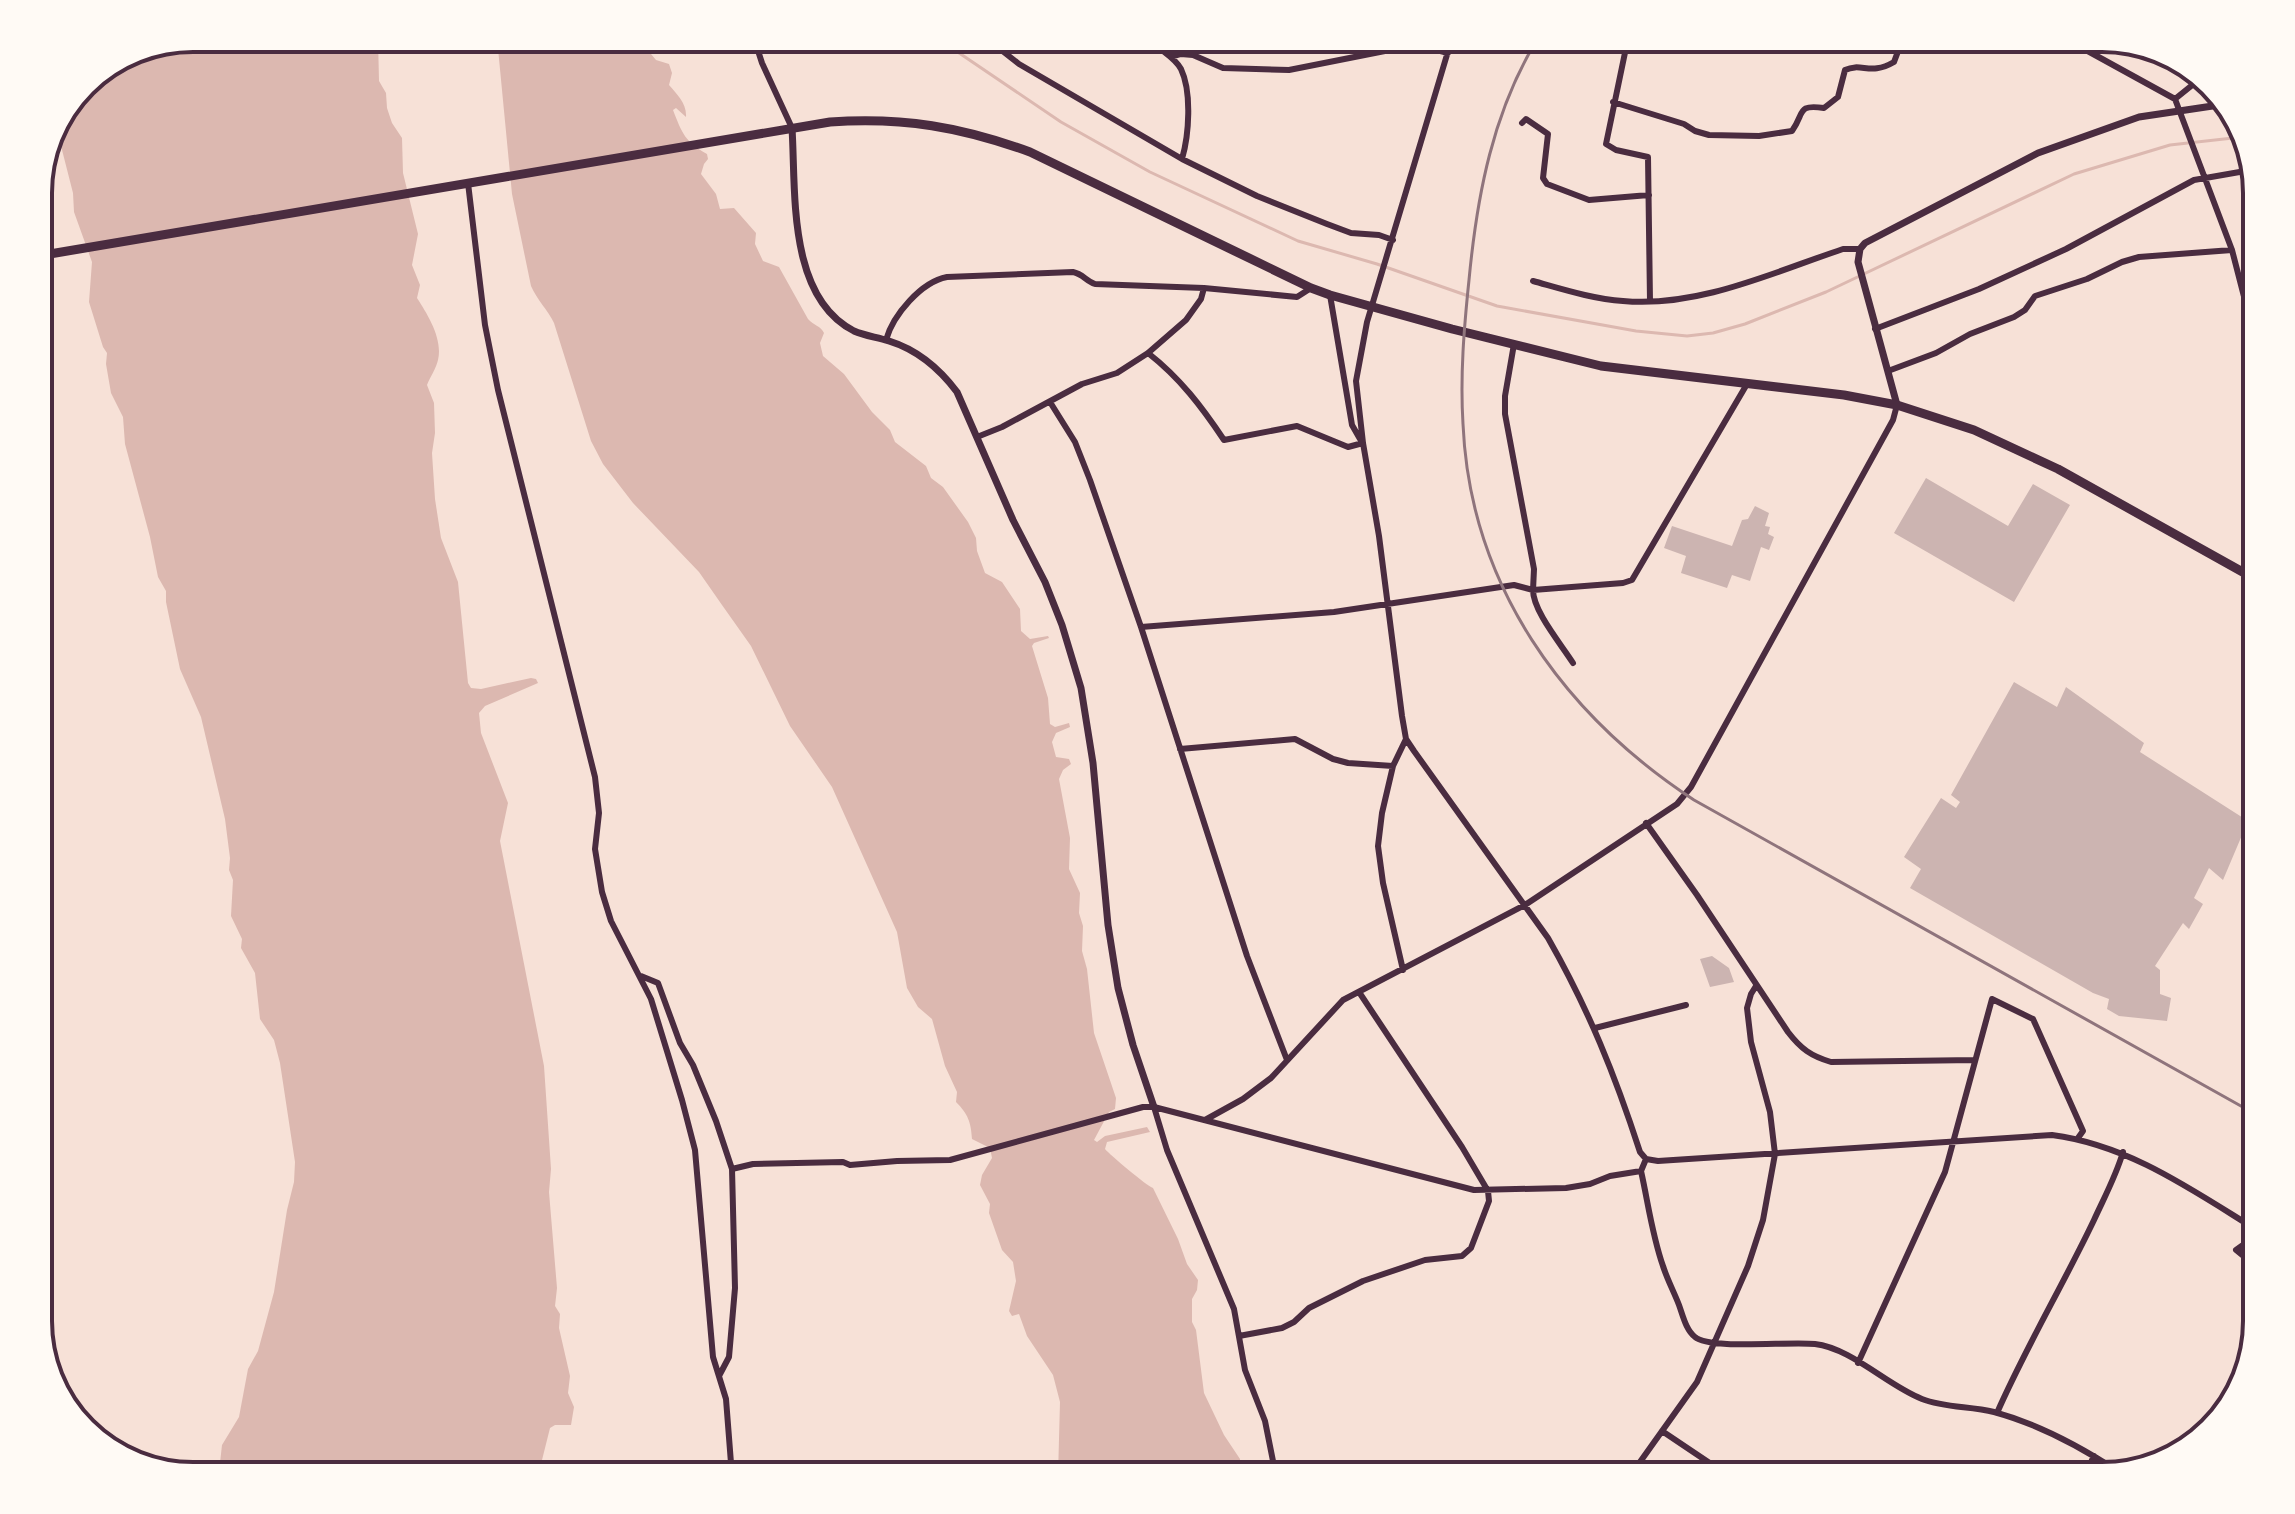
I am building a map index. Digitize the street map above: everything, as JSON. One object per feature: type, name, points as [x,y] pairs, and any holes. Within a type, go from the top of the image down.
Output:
[{"type":"main road","points":[[52,254],[830,122],[894,120],[952,128],[1030,152],[1330,295],[1601,366],[1844,395],[1897,405],[1974,430],[2058,469],[2243,572]]},
{"type":"street","points":[[759,52],[792,128],[799,236],[809,279],[818,298],[851,330],[886,340],[921,356],[943,374],[957,392],[1062,625],[1081,688],[1093,763],[1108,925],[1118,988],[1167,1150],[1234,1309],[1245,1370],[1265,1421],[1273,1462]]},
{"type":"street","points":[[1004,52],[1019,64],[1182,159],[1257,196],[1351,233],[1379,235],[1393,240]]},
{"type":"street","points":[[1162,52],[1171,57],[1181,71],[1187,110],[1187,143],[1182,159]]},
{"type":"street","points":[[1171,57],[1193,55],[1223,68],[1289,70],[1380,52]]},
{"type":"street","points":[[1444,52],[1448,53],[1367,322],[1356,381],[1406,739],[1555,949],[1609,1058],[1640,1152],[1646,1159],[1658,1161],[2052,1135],[2078,1138],[2123,1152],[2243,1220]]},
{"type":"street","points":[[1625,52],[1606,144],[1616,150],[1648,157],[1650,301]]},
{"type":"street","points":[[1613,102],[1709,135],[1759,136],[1792,131],[1803,108],[1824,108],[1838,97],[1845,70],[1852,67],[1874,71],[1894,62],[1898,52]]},
{"type":"street","points":[[2089,52],[2175,99],[2232,250],[2243,293]]},
{"type":"street","points":[[2175,99],[2193,85]]},
{"type":"street","points":[[1205,1120],[1243,1099],[1271,1078],[1343,1000],[1525,905],[1571,877],[1677,804],[1691,787],[1893,420],[1897,405],[1870,313],[1858,262],[1860,249],[1876,235],[2038,153],[2139,117],[2179,114],[2214,107]]},
{"type":"street","points":[[1522,123],[1526,119],[1548,134],[1543,178],[1547,184],[1589,200],[1649,195]]},
{"type":"street","points":[[1875,329],[2004,278],[2066,249],[2194,180],[2241,171]]},
{"type":"street","points":[[468,183],[485,325],[498,390],[595,777],[599,813],[595,849],[602,892],[611,921],[641,976],[660,1027],[695,1150],[713,1357],[726,1399],[731,1462]]},
{"type":"street","points":[[1533,281],[1623,301],[1683,298],[1721,290],[1843,249],[1860,249]]},
{"type":"street","points":[[1888,371],[2014,317],[2025,310],[2035,296],[2087,279],[2122,262],[2139,257],[2232,250]]},
{"type":"street","points":[[886,340],[892,325],[924,287],[936,279],[947,277],[1073,272],[1081,273],[1087,281],[1095,284],[1204,288],[1297,297],[1311,288]]},
{"type":"street","points":[[977,437],[1082,384],[1117,373],[1148,353],[1186,320],[1201,299],[1204,288]]},
{"type":"street","points":[[1330,295],[1352,425],[1363,443]]},
{"type":"street","points":[[1514,344],[1505,414],[1534,569],[1533,599],[1573,663]]},
{"type":"street","points":[[1148,353],[1171,371],[1201,406],[1224,440],[1297,426],[1348,447],[1363,443]]},
{"type":"street","points":[[1141,627],[1264,619],[1388,605],[1514,585],[1533,590],[1632,580],[1747,384]]},
{"type":"street","points":[[1050,402],[1075,442],[1141,627],[1247,956],[1287,1060]]},
{"type":"street","points":[[1180,749],[1295,739],[1333,759],[1393,766]]},
{"type":"street","points":[[1403,970],[1383,883],[1378,846],[1393,766],[1406,739]]},
{"type":"street","points":[[1646,823],[1799,1047],[1812,1056],[1831,1062],[1975,1060]]},
{"type":"street","points":[[641,976],[658,983],[680,1043],[693,1065],[716,1121],[732,1169],[735,1288],[729,1357],[719,1376]]},
{"type":"street","points":[[1640,1462],[1697,1382],[1760,1229],[1775,1154],[1770,1112],[1751,1042],[1747,1008],[1756,986]]},
{"type":"street","points":[[1239,1336],[1282,1328],[1309,1308],[1363,1281],[1425,1260],[1462,1256],[1471,1248],[1489,1201],[1488,1191],[1462,1147],[1359,992]]},
{"type":"street","points":[[1858,1363],[1940,1185],[1955,1143],[1992,999],[2033,1019],[2083,1131],[2078,1138]]},
{"type":"street","points":[[1595,1028],[1686,1005]]},
{"type":"street","points":[[732,1169],[753,1164],[843,1162],[850,1165],[950,1160],[1143,1107],[1154,1107],[1474,1190],[1566,1188],[1641,1171]]},
{"type":"street","points":[[1997,1413],[2020,1360],[2073,1264],[2117,1173],[2123,1152]]},
{"type":"street","points":[[1646,1159],[1641,1171],[1662,1265],[1690,1332],[1698,1341],[1820,1344],[1835,1349],[1923,1400],[1943,1406],[1970,1406],[1997,1413],[2041,1429],[2103,1462]]},
{"type":"street","points":[[1662,1431],[1708,1462]]},
{"type":"street","points":[[2091,1462],[2094,1456]]},
{"type":"shaded area","points":[[184,52],[378,52],[379,81],[386,93],[392,123],[402,138],[403,173],[418,234],[412,265],[420,285],[417,298],[430,320],[438,344],[438,360],[427,385],[434,403],[432,453],[435,499],[441,538],[458,582],[468,683],[471,688],[481,689],[531,678],[538,683],[485,706],[479,713],[481,733],[508,803],[500,841],[544,1066],[557,1288],[555,1306],[560,1314],[559,1328],[570,1376],[568,1393],[574,1407],[571,1425],[550,1428],[542,1462],[220,1462],[222,1445],[239,1417],[248,1369],[258,1351],[274,1292],[295,1162],[280,1063],[274,1040],[260,1019],[255,973],[241,948],[242,939],[231,916],[233,880],[229,870],[225,819],[201,717],[180,669],[166,591],[158,577],[125,444],[123,417],[111,393],[107,353],[89,302],[92,262],[74,212],[73,193],[61,146],[71,122],[93,93],[131,67],[157,57]]},
{"type":"shaded area","points":[[498,52],[651,52],[656,60],[669,64],[672,73],[669,85],[681,100],[686,117],[676,108],[673,110],[685,136],[707,154],[701,174],[716,194],[720,209],[734,208],[756,233],[755,244],[763,261],[779,267],[808,319],[824,333],[820,343],[823,356],[844,374],[872,412],[890,430],[895,442],[926,466],[931,478],[943,487],[968,522],[976,538],[985,573],[1002,582],[1020,609],[1021,631],[1030,639],[1048,636],[1032,646],[1048,698],[1050,724],[1055,727],[1069,723],[1070,727],[1056,733],[1052,742],[1056,757],[1069,759],[1071,764],[1063,770],[1059,779],[1070,838],[1069,869],[1080,893],[1082,951],[1094,1033],[1116,1098],[1115,1109],[1109,1112],[1094,1140],[1097,1142],[1105,1136],[1147,1127],[1150,1132],[1107,1142],[1105,1149],[1153,1188],[1187,1264],[1198,1280],[1192,1299],[1192,1322],[1196,1330],[1204,1393],[1240,1462],[1058,1462],[1060,1402],[1053,1375],[1027,1336],[1019,1314],[1012,1316],[1009,1311],[1016,1281],[1013,1262],[1002,1250],[989,1213],[990,1204],[980,1185],[992,1158],[990,1148],[972,1139],[968,1119],[956,1102],[957,1092],[945,1066],[932,1019],[918,1007],[907,988],[897,932],[832,787],[790,726],[751,646],[699,572],[633,503],[603,464],[591,441],[554,323],[531,286],[512,194]]},
{"type":"building","points":[[1926,478],[2008,526],[2033,484],[2070,505],[2014,602],[1894,533]]},
{"type":"building","points":[[1755,506],[1769,513],[1765,526],[1770,527],[1768,534],[1774,537],[1769,550],[1761,547],[1750,581],[1732,575],[1727,588],[1681,573],[1686,556],[1664,548],[1672,526],[1732,546],[1742,520],[1748,519]]},
{"type":"building","points":[[2014,682],[2057,707],[2066,687],[2144,743],[2140,752],[2243,818],[2243,833],[2223,880],[2209,868],[2194,898],[2203,904],[2189,929],[2183,923],[2155,966],[2160,970],[2160,994],[2171,998],[2167,1021],[2119,1016],[2107,1009],[2109,999],[2093,993],[1910,888],[1921,869],[1904,857],[1941,798],[1956,808],[1960,802],[1951,795]]},
{"type":"building","points":[[1712,956],[1729,968],[1734,982],[1710,987],[1700,959]]},
{"type":"waterway","points":[[958,52],[1061,122],[1150,172],[1298,241],[1377,264],[1497,306],[1636,331],[1687,336],[1745,324],[1826,292],[2074,174],[2170,145],[2232,138]]},
{"type":"railway","points":[[1530,52],[1509,95],[1482,185],[1469,280],[1462,388],[1470,483],[1484,539],[1505,591],[1532,640],[1565,686],[1604,728],[1647,766],[1694,800],[2243,1107]]}]
